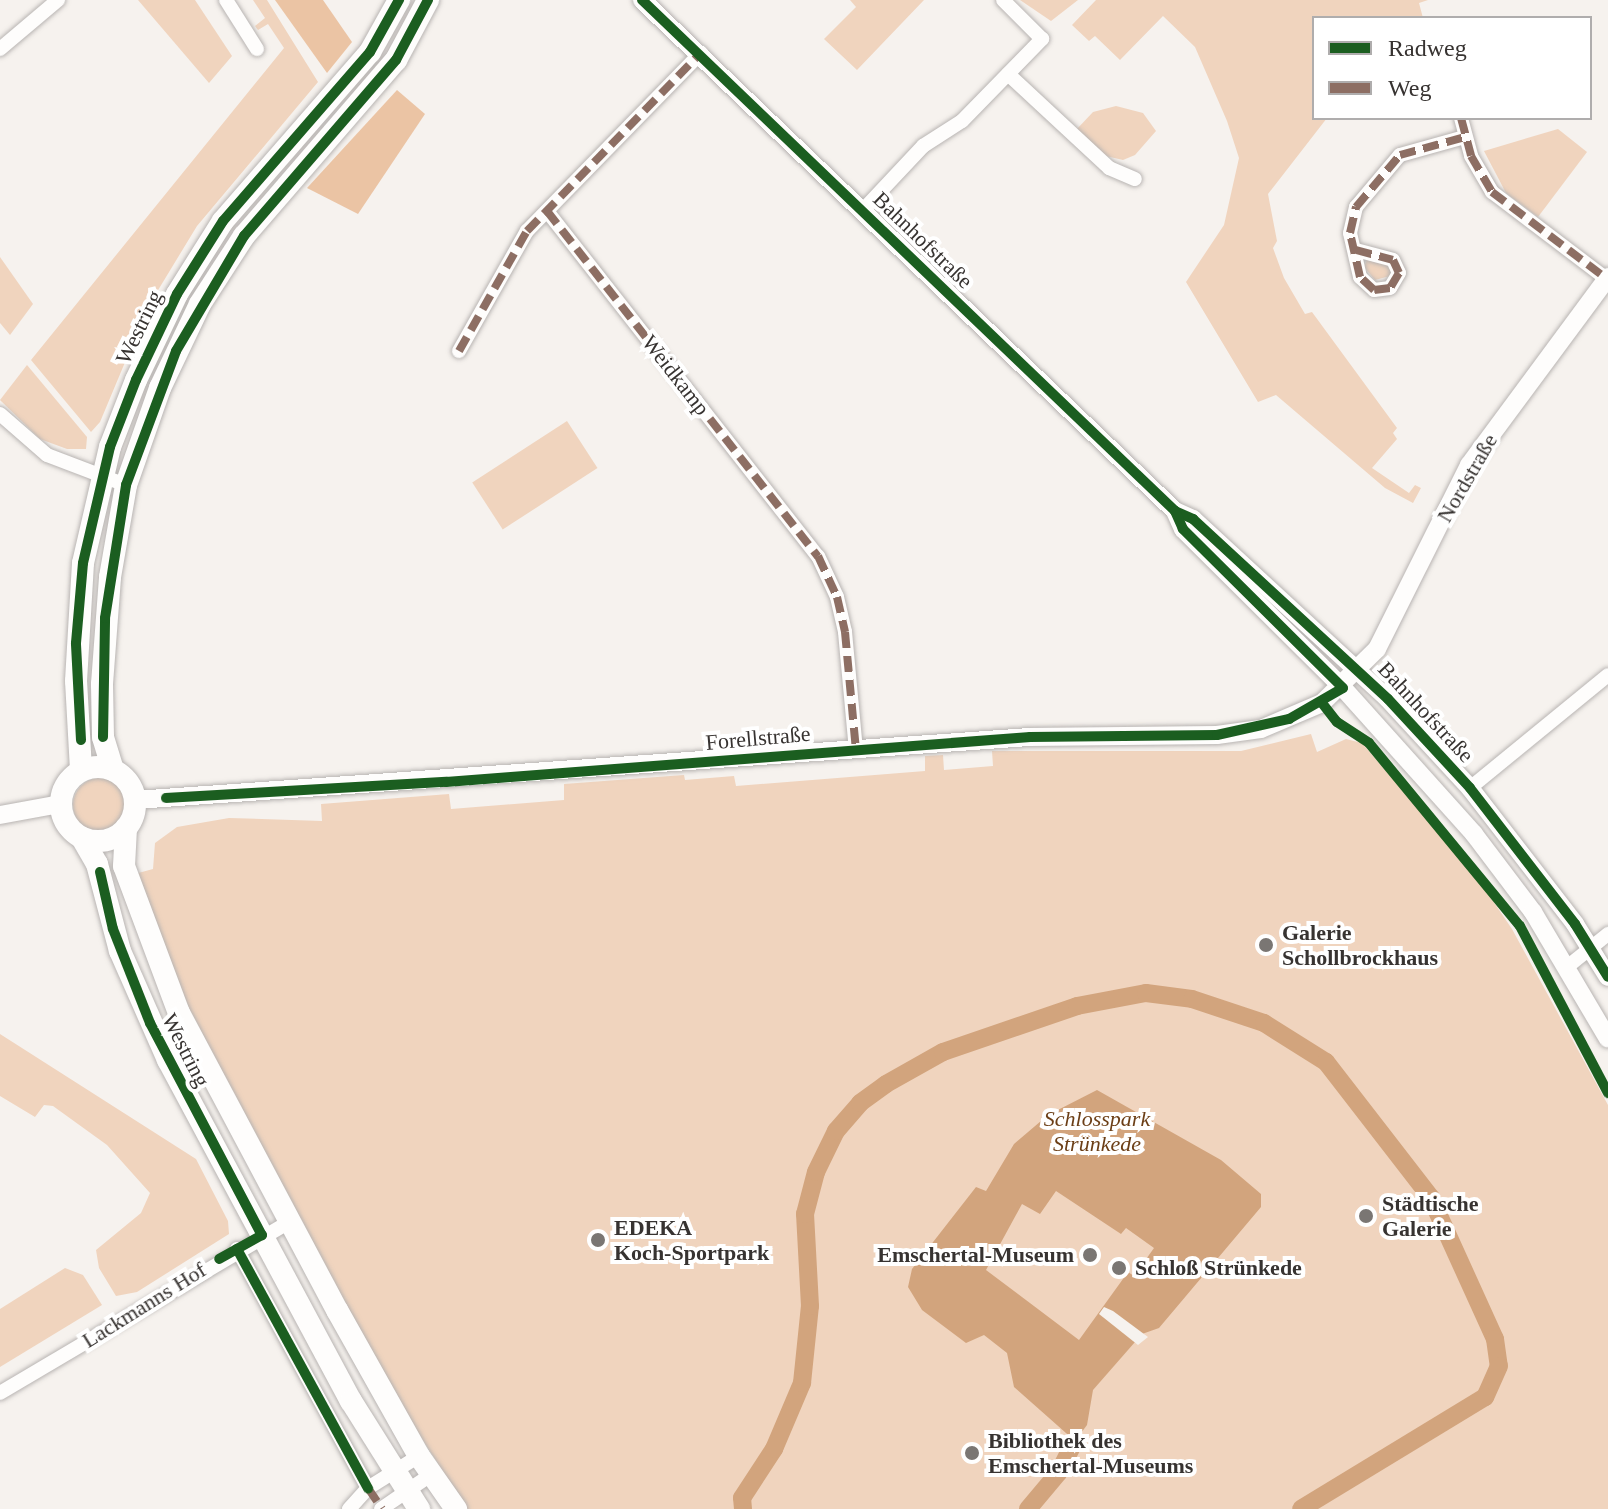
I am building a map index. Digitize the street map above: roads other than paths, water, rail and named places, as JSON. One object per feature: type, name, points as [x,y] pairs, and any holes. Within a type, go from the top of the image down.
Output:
[{"type":"main road","name":"Westring","points":[[81,770],[76,681],[79,604],[102,478],[152,343],[199,258],[268,164],[370,52],[399,0]]},
{"type":"main road","name":"Westring","points":[[113,770],[103,737],[103,653],[126,485],[176,351],[222,269],[284,185],[396,60],[428,0]]},
{"type":"main road","points":[[81,770],[113,770],[128,782],[135,800],[126,828],[106,841],[82,838],[66,824],[60,804],[66,784],[81,770]]},
{"type":"main road","name":"Westring","points":[[126,828],[124,866],[170,993],[289,1222],[426,1465],[456,1509]]},
{"type":"main road","name":"Westring","points":[[82,838],[97,864],[113,929],[150,1023],[262,1235],[394,1472],[413,1500]]},
{"type":"street","points":[[0,49],[58,0]]},
{"type":"street","points":[[226,0],[257,49]]},
{"type":"street","name":"Bahnhofstraße","points":[[642,0],[701,53],[1175,511],[1193,519],[1360,671],[1470,788],[1591,948],[1608,977]]},
{"type":"street","points":[[863,210],[923,146],[962,121],[1042,39],[1003,0]]},
{"type":"street","points":[[459,351],[505,266],[547,211],[701,53]]},
{"type":"street","points":[[1008,74],[1109,168],[1135,179]]},
{"type":"street","points":[[1461,120],[1465,137],[1492,192],[1608,279]]},
{"type":"street","points":[[1356,250],[1350,221],[1356,207],[1400,155],[1465,137]]},
{"type":"street","name":"Weidkamp","points":[[547,211],[818,556],[837,597],[845,632],[856,750]]},
{"type":"street","name":"Nordstraße","points":[[1343,688],[1360,671],[1390,628],[1469,465],[1608,279]]},
{"type":"street","points":[[0,414],[31,446],[102,478],[126,485]]},
{"type":"street","name":"Bahnhofstraße","points":[[1175,511],[1183,529],[1343,688],[1474,834],[1567,967],[1608,1039]]},
{"type":"street","points":[[1470,788],[1608,675]]},
{"type":"street","name":"Forellstraße","points":[[135,800],[1039,737],[1217,735],[1289,719],[1343,688]]},
{"type":"street","points":[[0,815],[60,804]]},
{"type":"street","points":[[1567,967],[1608,934]]},
{"type":"street","name":"Lackmanns Hof","points":[[0,1393],[237,1249],[289,1222]]},
{"type":"street","points":[[237,1249],[368,1488]]},
{"type":"street","points":[[349,1509],[368,1488],[394,1472],[426,1465]]},
{"type":"street","points":[[381,1509],[413,1500],[426,1465]]},
{"type":"waterway","points":[[743,1509],[742,1498],[774,1449],[802,1383],[810,1306],[805,1214],[816,1172],[836,1131],[860,1103],[886,1084],[943,1052],[1077,1006],[1146,993],[1192,999],[1264,1023],[1326,1062],[1431,1198],[1495,1339],[1499,1366],[1485,1397],[1301,1509]]},
{"type":"waterway","points":[[1028,1509],[1059,1472],[1075,1441]]},
{"type":"place","name":"Galerie Schollbrockhaus","points":[[1266,945]]},
{"type":"place","name":"Städtische Galerie","points":[[1366,1216]]},
{"type":"place","name":"EDEKA Koch-Sportpark","points":[[598,1240]]},
{"type":"place","name":"Emschertal-Museum","points":[[1090,1255]]},
{"type":"place","name":"Schloß Strünkede","points":[[1119,1268]]},
{"type":"place","name":"Bibliothek des Emschertal-Museums","points":[[972,1453]]},
{"type":"park label","name":"Schlosspark Strünkede","points":[[1097,1130]]}]
